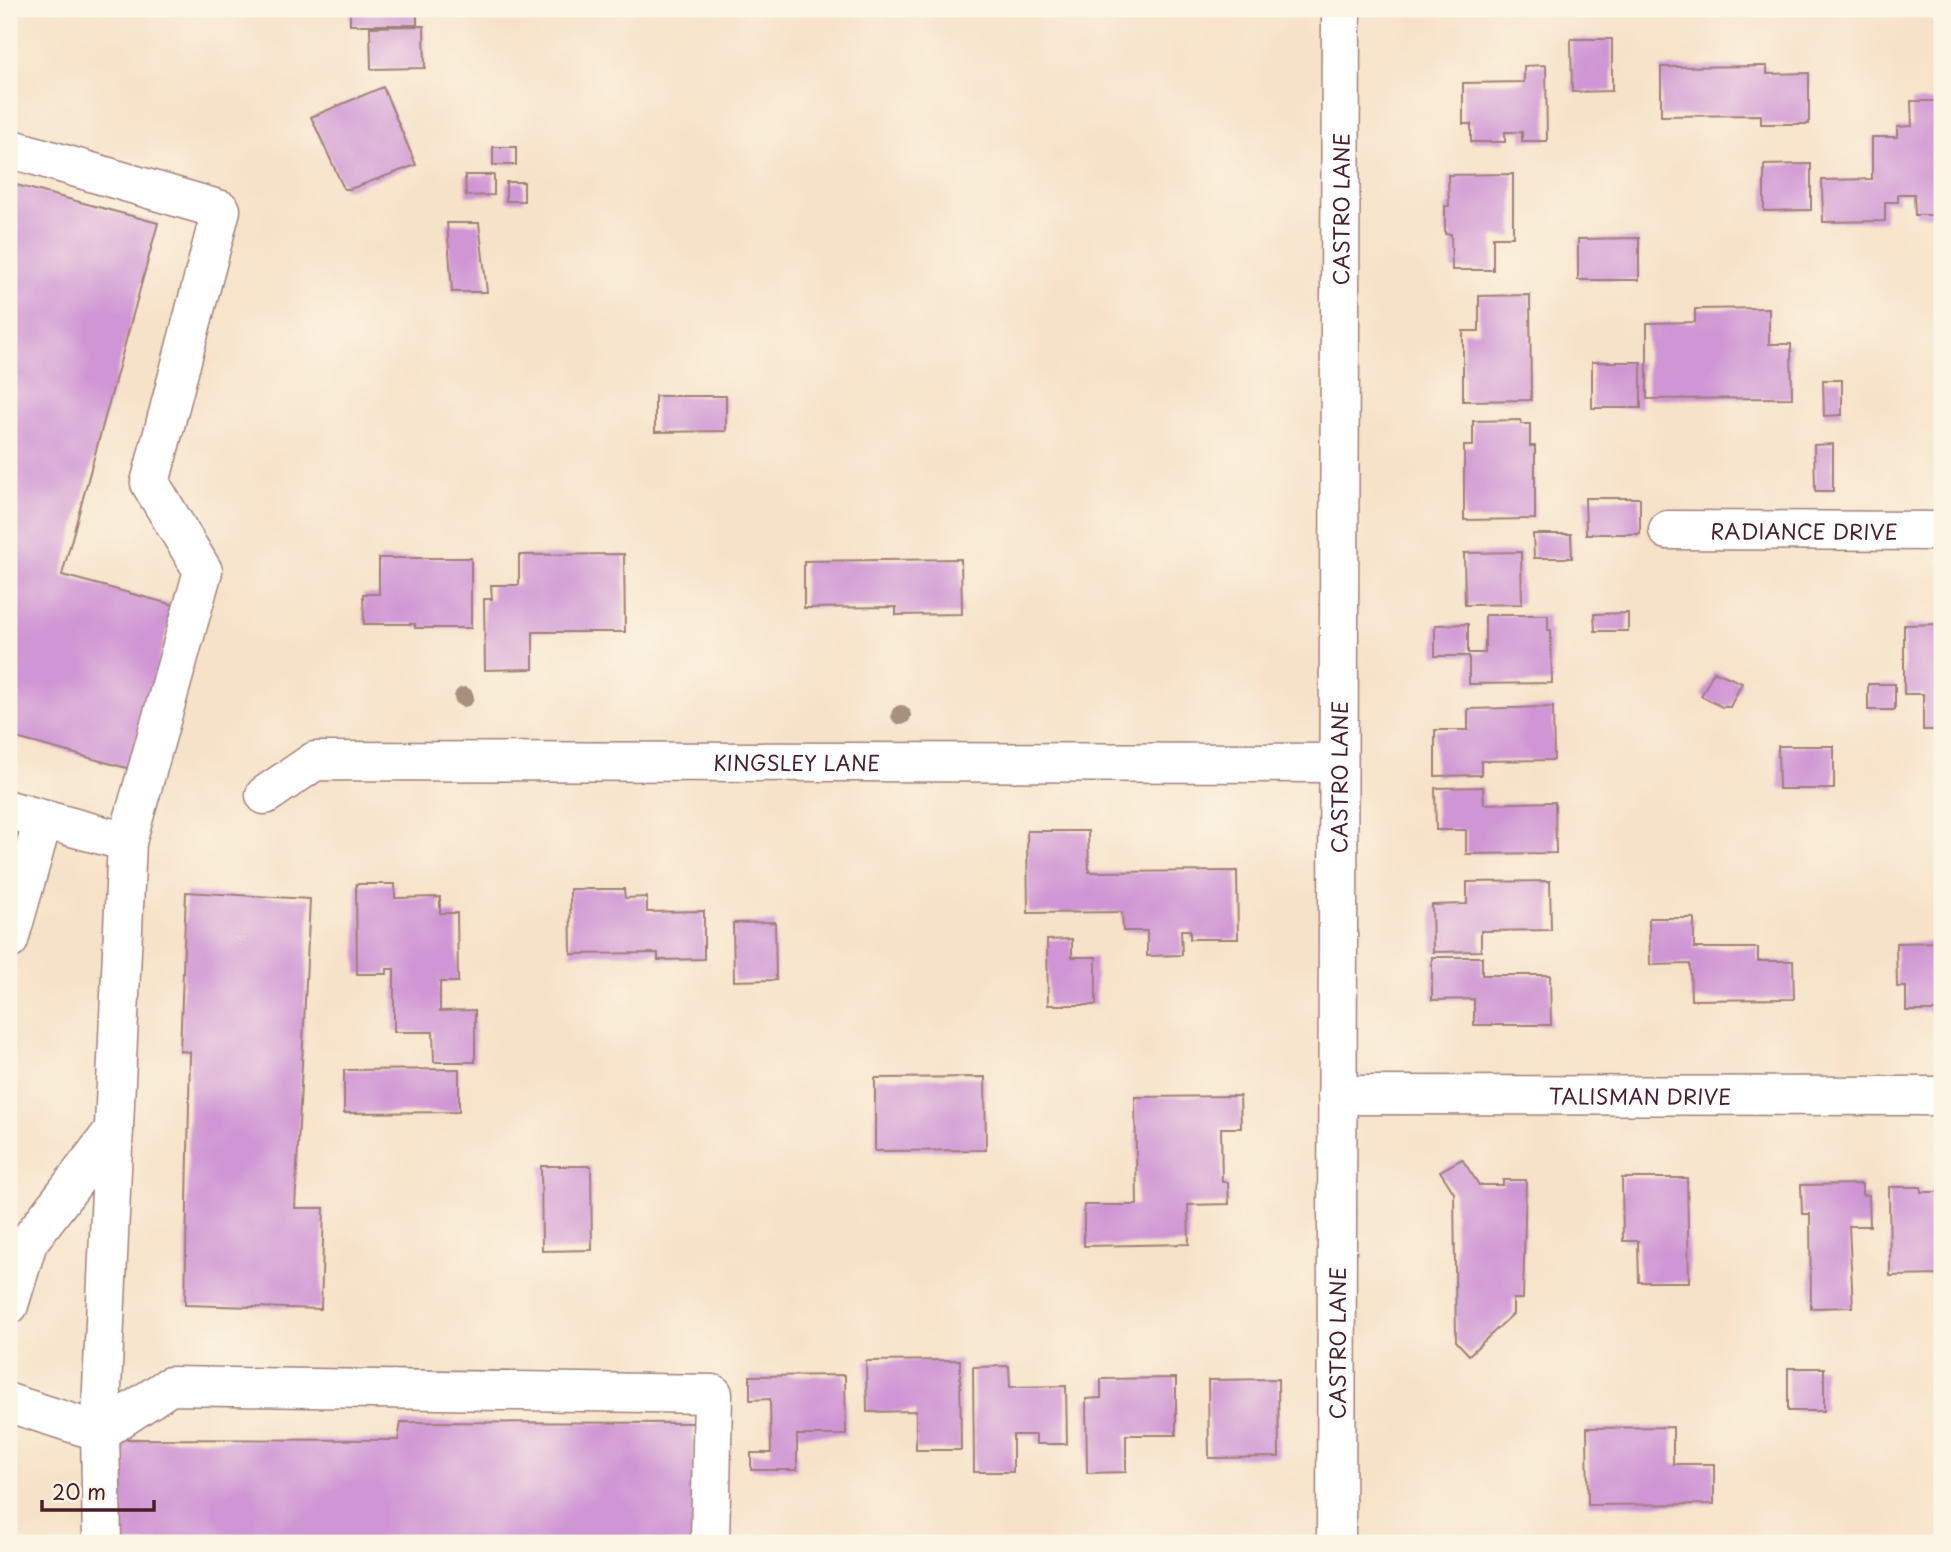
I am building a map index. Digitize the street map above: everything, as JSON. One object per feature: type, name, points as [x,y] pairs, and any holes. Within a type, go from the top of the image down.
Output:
[{"type":"street","name":"CASTRO LANE","points":[[1336,1543],[1341,9]]},
{"type":"street","points":[[9,148],[221,210],[150,483],[203,571],[127,842],[100,1432],[102,1543]]},
{"type":"street","name":"RADIANCE DRIVE","points":[[1668,530],[1942,531]]},
{"type":"street","name":"KINGSLEY LANE","points":[[265,795],[315,761],[1338,763]]},
{"type":"street","points":[[9,940],[26,815],[127,842]]},
{"type":"street","name":"TALISMAN DRIVE","points":[[1337,1095],[1942,1096]]},
{"type":"street","points":[[9,1305],[28,1242],[114,1130]]},
{"type":"street","points":[[100,1432],[170,1386],[713,1395],[710,1543]]},
{"type":"street","points":[[9,1403],[100,1432]]},
{"type":"building","points":[[350,9],[417,9],[417,25],[350,25]]},
{"type":"building","points":[[424,26],[425,68],[371,69],[370,27]]},
{"type":"building","points":[[1571,39],[1612,39],[1612,91],[1572,92]]},
{"type":"building","points":[[1546,65],[1547,141],[1522,141],[1522,132],[1505,132],[1505,142],[1471,142],[1471,124],[1463,124],[1463,83],[1524,82],[1524,66]]},
{"type":"building","points":[[1767,66],[1767,74],[1809,73],[1809,124],[1761,124],[1761,115],[1661,116],[1661,67]]},
{"type":"building","points":[[383,87],[416,165],[344,189],[311,117]]},
{"type":"building","points":[[1911,101],[1942,101],[1942,215],[1915,215],[1914,194],[1898,194],[1898,202],[1885,202],[1885,221],[1823,222],[1822,180],[1872,179],[1872,137],[1897,137],[1897,127],[1912,126]]},
{"type":"building","points":[[493,147],[516,147],[516,165],[493,165]]},
{"type":"building","points":[[1811,164],[1811,210],[1764,211],[1764,165]]},
{"type":"building","points":[[1513,174],[1513,237],[1493,237],[1493,270],[1452,270],[1451,234],[1445,234],[1445,206],[1449,206],[1448,175]]},
{"type":"building","points":[[465,175],[494,175],[494,195],[466,196]]},
{"type":"building","points":[[506,182],[524,182],[524,201],[506,201]]},
{"type":"building","points":[[9,183],[158,223],[62,575],[174,605],[130,769],[9,736]]},
{"type":"building","points":[[447,223],[479,223],[487,292],[452,292]]},
{"type":"building","points":[[1639,238],[1639,280],[1578,280],[1578,239]]},
{"type":"building","points":[[1530,295],[1531,400],[1463,401],[1463,331],[1479,331],[1479,296]]},
{"type":"building","points":[[1769,308],[1769,344],[1791,344],[1792,398],[1647,399],[1647,323],[1695,322],[1695,309]]},
{"type":"building","points":[[1592,362],[1641,362],[1641,408],[1592,408]]},
{"type":"building","points":[[1823,380],[1842,380],[1842,415],[1824,416]]},
{"type":"building","points":[[655,396],[726,396],[726,431],[655,432]]},
{"type":"building","points":[[1521,420],[1521,424],[1530,424],[1530,446],[1535,446],[1535,519],[1464,520],[1464,446],[1473,446],[1473,421]]},
{"type":"building","points":[[1833,444],[1833,491],[1815,491],[1814,445]]},
{"type":"building","points":[[1585,498],[1640,498],[1640,534],[1586,534]]},
{"type":"building","points":[[1533,534],[1571,534],[1572,558],[1534,558]]},
{"type":"building","points":[[1521,552],[1522,604],[1465,605],[1464,553]]},
{"type":"building","points":[[624,554],[625,632],[533,632],[533,669],[485,670],[484,599],[492,599],[491,585],[519,585],[519,555]]},
{"type":"building","points":[[379,558],[471,558],[471,628],[364,624],[363,594],[379,594]]},
{"type":"building","points":[[961,559],[962,614],[896,615],[896,607],[804,608],[804,561]]},
{"type":"building","points":[[1628,613],[1628,631],[1595,631],[1594,614]]},
{"type":"building","points":[[1485,615],[1548,615],[1548,630],[1551,630],[1552,683],[1469,684],[1469,656],[1435,656],[1435,625],[1468,624],[1468,653],[1485,653]]},
{"type":"building","points":[[1942,624],[1942,730],[1923,730],[1923,694],[1904,694],[1904,625]]},
{"type":"building","points":[[1714,671],[1742,683],[1730,707],[1722,707],[1701,696]]},
{"type":"building","points":[[1868,684],[1895,684],[1895,710],[1868,710]]},
{"type":"building","points":[[1553,707],[1554,760],[1481,761],[1481,775],[1435,776],[1435,730],[1468,730],[1468,709]]},
{"type":"building","points":[[1778,746],[1834,746],[1834,789],[1779,789]]},
{"type":"building","points":[[1483,787],[1484,804],[1555,802],[1556,853],[1466,854],[1466,830],[1436,830],[1435,788]]},
{"type":"building","points":[[1027,831],[1088,831],[1089,872],[1237,871],[1238,939],[1190,939],[1190,930],[1181,930],[1182,955],[1147,956],[1147,931],[1123,931],[1122,912],[1028,913]]},
{"type":"building","points":[[1550,881],[1551,930],[1481,931],[1481,951],[1433,952],[1432,905],[1467,904],[1467,882]]},
{"type":"building","points":[[356,884],[395,884],[395,898],[440,897],[440,913],[457,913],[458,982],[440,982],[440,1011],[475,1010],[475,1062],[434,1062],[433,1032],[394,1032],[394,969],[387,969],[387,974],[357,974]]},
{"type":"building","points":[[570,889],[624,889],[625,898],[647,897],[647,912],[704,911],[704,959],[658,960],[658,953],[571,954]]},
{"type":"building","points":[[186,892],[310,899],[295,1208],[324,1208],[321,1309],[185,1305],[190,1052],[180,1051]]},
{"type":"building","points":[[1649,918],[1694,918],[1694,948],[1758,948],[1758,961],[1793,961],[1794,999],[1691,1000],[1690,964],[1650,965]]},
{"type":"building","points":[[775,922],[776,980],[734,981],[733,923]]},
{"type":"building","points":[[1072,939],[1072,957],[1096,957],[1096,1005],[1048,1005],[1047,940]]},
{"type":"building","points":[[1942,942],[1942,1011],[1906,1011],[1906,987],[1897,987],[1896,943]]},
{"type":"building","points":[[1432,957],[1482,957],[1482,975],[1550,975],[1551,1025],[1474,1025],[1474,999],[1432,1000]]},
{"type":"building","points":[[459,1069],[459,1112],[344,1113],[344,1070]]},
{"type":"building","points":[[985,1077],[986,1150],[875,1151],[875,1078]]},
{"type":"building","points":[[1240,1096],[1241,1128],[1221,1128],[1222,1182],[1228,1182],[1229,1204],[1188,1205],[1189,1244],[1084,1246],[1084,1205],[1137,1205],[1135,1097]]},
{"type":"building","points":[[1462,1159],[1479,1185],[1503,1185],[1503,1180],[1526,1180],[1523,1299],[1513,1299],[1513,1314],[1469,1355],[1456,1341],[1454,1193],[1440,1171]]},
{"type":"building","points":[[541,1166],[591,1166],[592,1250],[542,1251]]},
{"type":"building","points":[[1622,1178],[1687,1178],[1689,1282],[1639,1282],[1638,1241],[1623,1241]]},
{"type":"building","points":[[1862,1184],[1862,1195],[1869,1195],[1870,1226],[1849,1226],[1853,1307],[1811,1308],[1810,1214],[1802,1214],[1801,1185]]},
{"type":"building","points":[[1942,1186],[1942,1275],[1890,1276],[1889,1187],[1921,1187],[1921,1192],[1939,1192],[1939,1187]]},
{"type":"building","points":[[960,1360],[961,1450],[916,1450],[916,1411],[867,1412],[866,1361]]},
{"type":"building","points":[[1009,1366],[1010,1387],[1066,1386],[1067,1444],[1036,1444],[1036,1435],[1013,1435],[1013,1472],[974,1472],[973,1367]]},
{"type":"building","points":[[1788,1368],[1824,1368],[1824,1411],[1788,1411]]},
{"type":"building","points":[[845,1375],[846,1435],[797,1435],[797,1470],[751,1470],[751,1453],[771,1453],[770,1399],[750,1400],[750,1376]]},
{"type":"building","points":[[1176,1378],[1176,1435],[1126,1435],[1126,1472],[1087,1473],[1086,1399],[1101,1398],[1101,1379]]},
{"type":"building","points":[[1278,1379],[1279,1457],[1209,1458],[1208,1380]]},
{"type":"building","points":[[401,1422],[694,1423],[693,1543],[113,1543],[110,1439],[398,1440]]},
{"type":"building","points":[[1673,1427],[1673,1464],[1714,1464],[1714,1504],[1588,1505],[1587,1428]]}]
